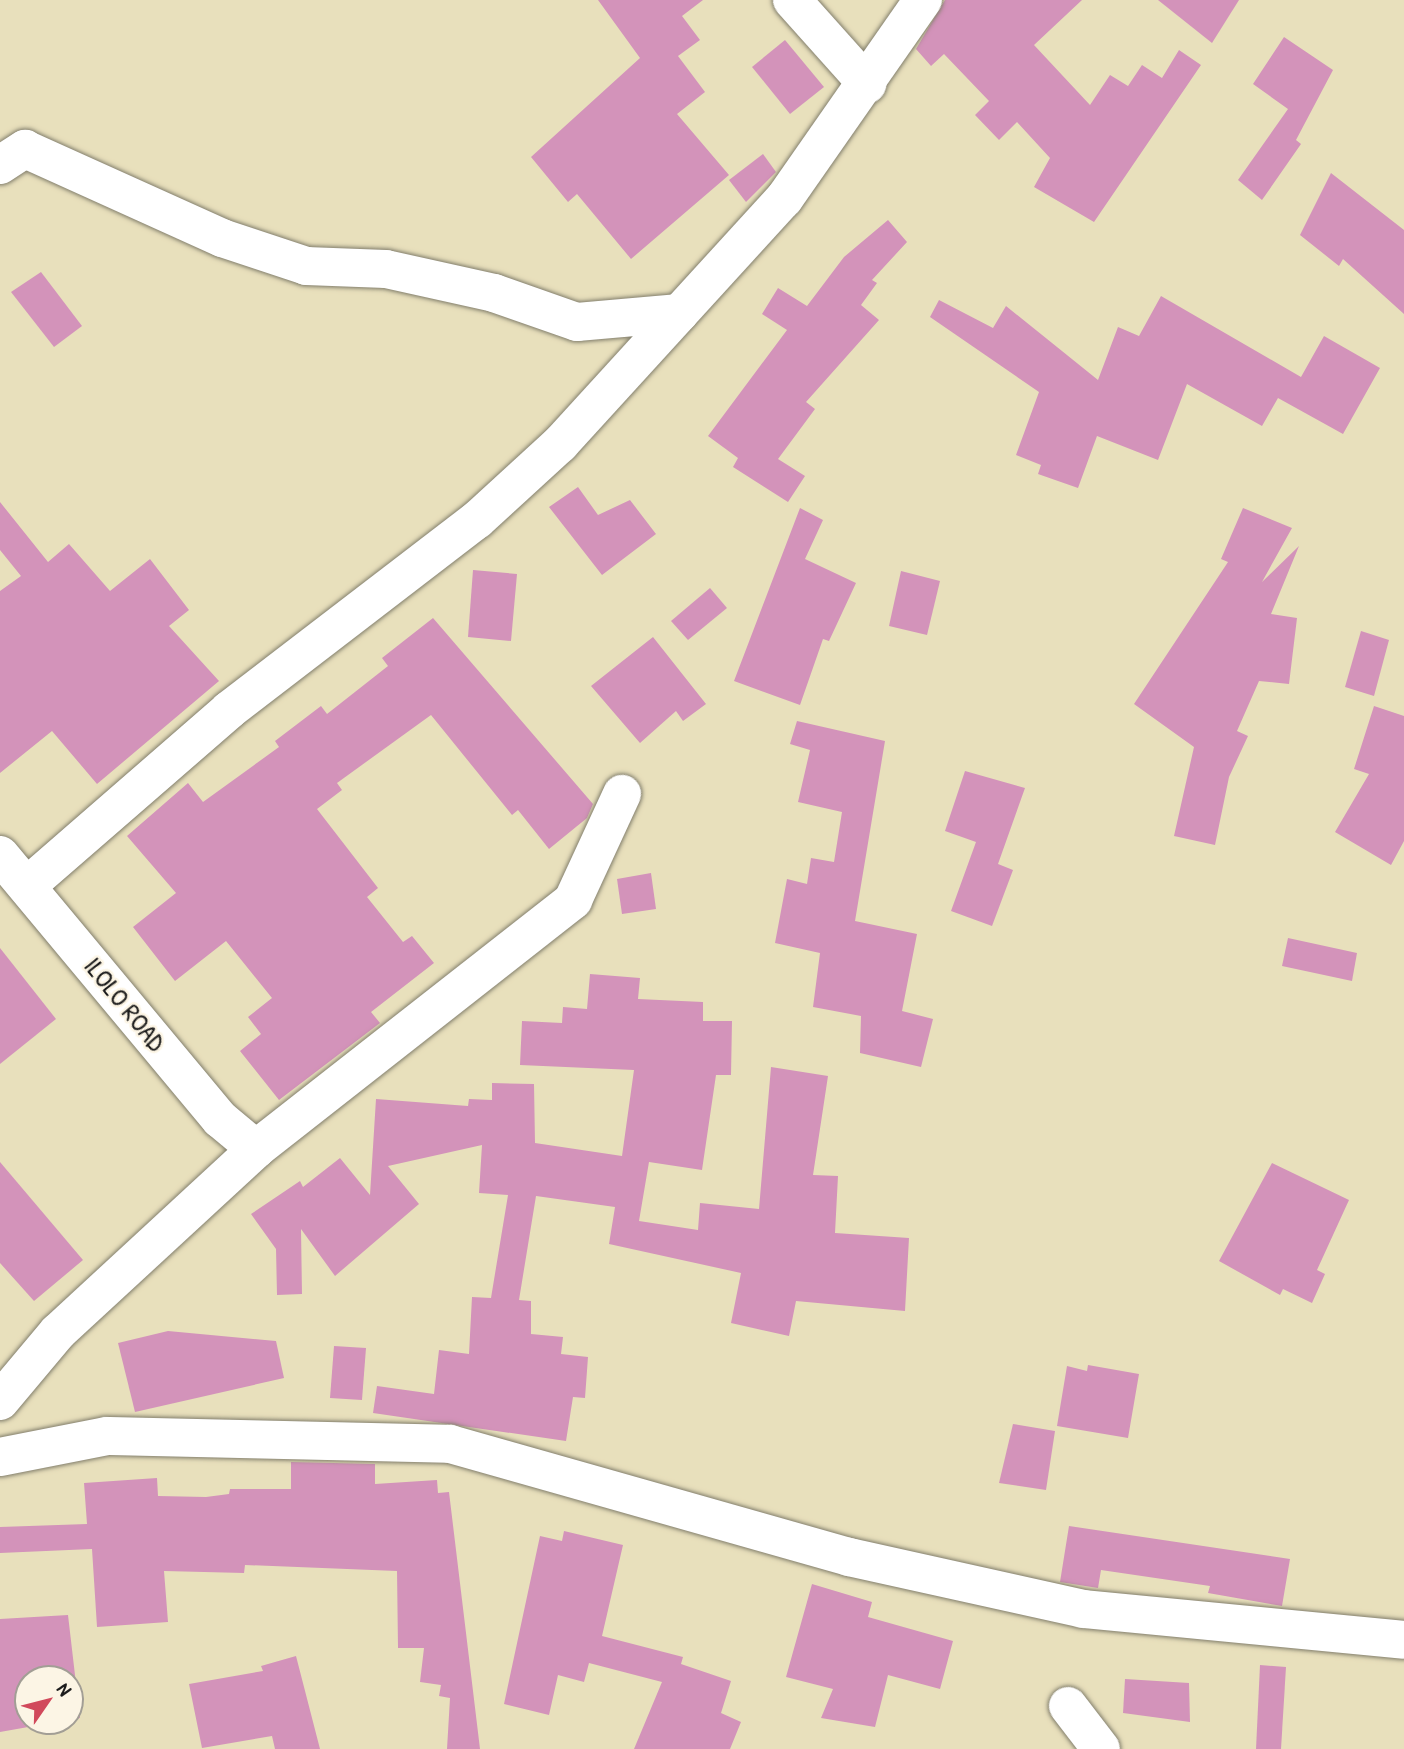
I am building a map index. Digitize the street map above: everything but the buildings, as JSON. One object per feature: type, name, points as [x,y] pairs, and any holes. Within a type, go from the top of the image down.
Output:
[{"type":"street","points":[[792,0],[866,84]]},
{"type":"street","points":[[28,885],[229,710],[477,520],[560,444],[784,199],[923,0]]},
{"type":"street","points":[[0,165],[25,149],[222,238],[306,266],[386,269],[494,293],[577,322],[680,313]]},
{"type":"street","points":[[0,1401],[58,1332],[256,1149],[573,900],[622,794]]},
{"type":"street","name":"ILOLO ROAD","points":[[0,855],[28,885],[220,1119],[256,1149]]},
{"type":"street","points":[[4,1450],[107,1436],[450,1444],[849,1556],[1083,1609],[1404,1640]]},
{"type":"street","points":[[1068,1706],[1101,1749]]}]
